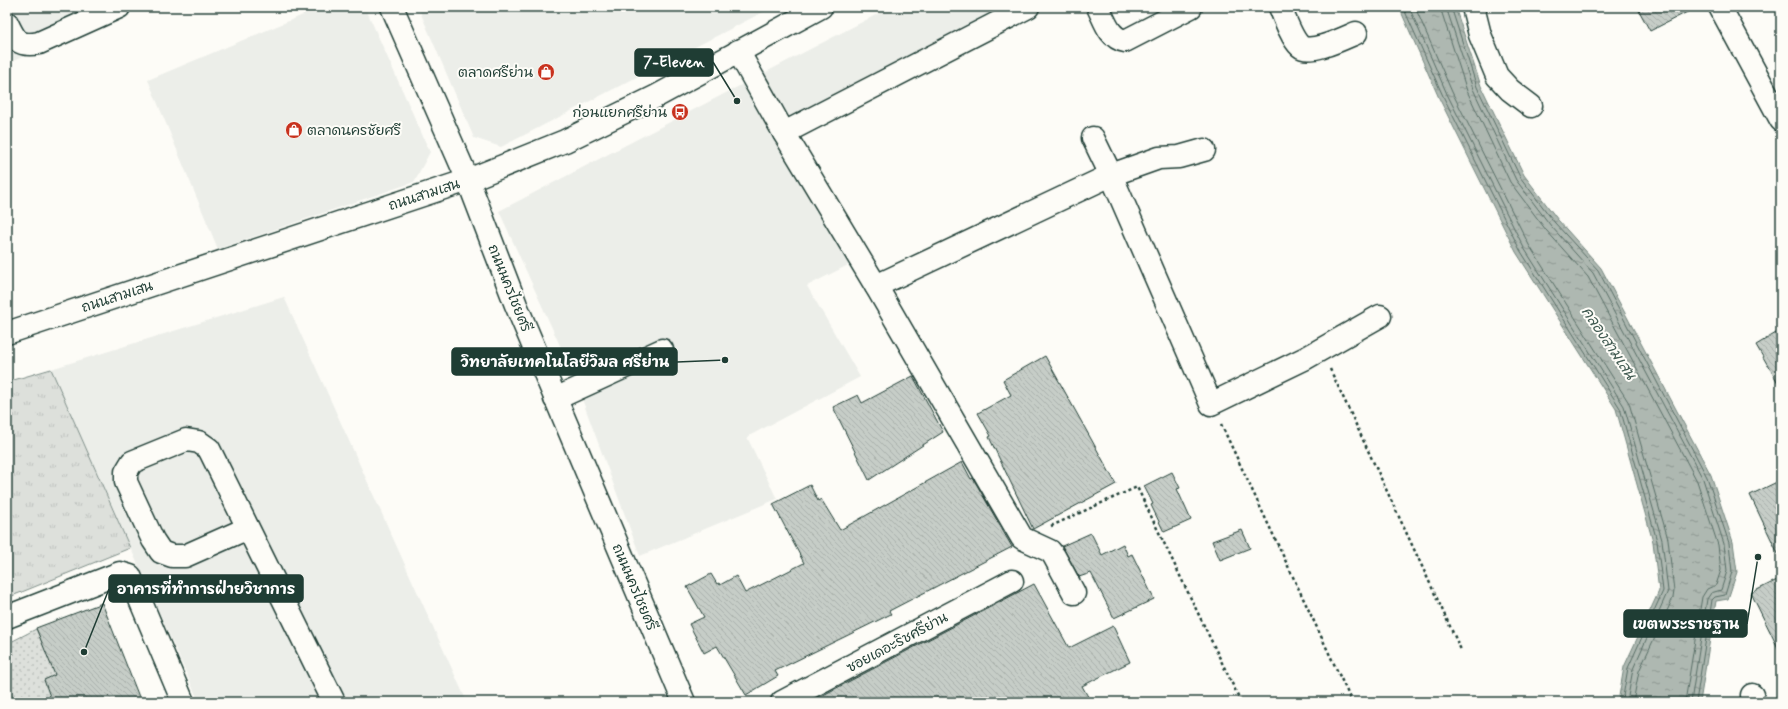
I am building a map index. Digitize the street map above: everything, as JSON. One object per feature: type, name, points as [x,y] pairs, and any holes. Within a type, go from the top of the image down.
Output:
[{"type":"street","points":[[7,23],[14,39],[27,46],[39,43],[120,7]]},
{"type":"street","name":"ถนนนครไชยศรี","points":[[392,7],[468,180],[516,306],[684,702]]},
{"type":"street","name":"ถนนสามเสน","points":[[7,333],[468,180],[565,141],[655,97],[822,7]]},
{"type":"street","points":[[784,133],[1028,7]]},
{"type":"street","points":[[1098,7],[1111,34],[1117,40],[1125,41],[1191,7]]},
{"type":"street","points":[[1280,7],[1297,43],[1304,48],[1315,49],[1356,33]]},
{"type":"street","points":[[1473,7],[1480,35],[1498,76],[1510,90],[1531,106]]},
{"type":"street","points":[[1720,7],[1781,120]]},
{"type":"street","points":[[738,51],[784,133],[876,286],[1022,538],[1050,551],[1074,593]]},
{"type":"street","points":[[1093,138],[1111,175],[1211,404],[1320,350],[1380,316]]},
{"type":"street","points":[[876,286],[1111,175],[1159,158],[1179,157],[1204,150]]},
{"type":"street","points":[[556,399],[662,350]]},
{"type":"street","points":[[248,528],[185,556],[172,556],[162,552],[153,540],[126,482],[126,472],[132,462],[186,440],[198,442],[209,449],[334,702]]},
{"type":"street","points":[[7,616],[120,573],[130,576],[183,702]]},
{"type":"street","name":"ซอยเดอะริชศรีย่าน","points":[[782,702],[1012,581]]},
{"type":"path","points":[[1320,350],[1461,650]]},
{"type":"path","points":[[1211,404],[1352,702]]},
{"type":"path","points":[[1022,538],[1137,487],[1241,702]]},
{"type":"shaded area","points":[[7,7],[136,7],[13,61],[7,46]]},
{"type":"shaded area","name":"ตลาดนครชัยศรี","points":[[300,7],[365,7],[430,152],[414,182],[218,249],[148,80],[303,15]]},
{"type":"shaded area","name":"ตลาดศรีย่าน","points":[[418,7],[773,7],[501,147],[474,138]]},
{"type":"shaded area","points":[[891,7],[1030,7],[780,140],[854,262],[807,286],[860,377],[747,437],[777,499],[640,556],[572,372],[499,211]]},
{"type":"shaded area","points":[[284,297],[467,702],[199,702],[51,369]]},
{"type":"green space","points":[[51,369],[130,548],[7,598],[7,382]]},
{"type":"green space","points":[[36,629],[70,702],[7,702],[7,644]]},
{"type":"water","name":"คลองสามเสน","points":[[1399,7],[1455,7],[1481,86],[1524,175],[1558,220],[1601,268],[1711,475],[1733,542],[1737,572],[1728,599],[1716,601],[1700,702],[1618,702],[1624,667],[1659,591],[1653,542],[1616,409],[1516,252],[1439,98]]},
{"type":"building","points":[[1637,7],[1697,7],[1650,31]]},
{"type":"building","points":[[1781,330],[1781,388],[1756,345]]},
{"type":"building","points":[[1045,356],[1116,484],[1033,529],[989,437],[991,436],[978,413],[1011,395],[1003,380]]},
{"type":"building","points":[[913,376],[943,432],[869,480],[833,407],[858,395],[862,403]]},
{"type":"building","points":[[962,462],[971,479],[973,478],[1012,547],[889,611],[891,614],[775,671],[778,676],[746,695],[717,646],[704,653],[689,624],[704,617],[687,587],[711,574],[717,584],[719,583],[720,585],[736,576],[745,593],[804,563],[773,504],[810,485],[818,501],[821,499],[840,530]]},
{"type":"building","points":[[1172,472],[1180,488],[1177,489],[1191,520],[1164,532],[1144,486]]},
{"type":"building","points":[[1781,480],[1781,560],[1750,495]]},
{"type":"building","points":[[1242,530],[1250,548],[1220,560],[1212,541]]},
{"type":"building","points":[[1091,533],[1102,555],[1123,544],[1128,556],[1132,554],[1154,599],[1114,618],[1091,573],[1079,577],[1062,546]]},
{"type":"building","points":[[1781,578],[1781,654],[1751,593]]},
{"type":"building","points":[[1034,584],[1069,648],[1113,626],[1130,662],[1082,686],[1091,702],[810,702]]},
{"type":"building","points":[[102,603],[141,702],[52,702],[44,680],[55,675],[36,628]]},
{"type":"place","name":"ตลาดศรีย่าน","points":[[546,72]]},
{"type":"place","name":"7-Eleven","points":[[737,101]]},
{"type":"place","name":"ก่อนแยกศรีย่าน","points":[[680,112]]},
{"type":"place","name":"ตลาดนครชัยศรี","points":[[294,130]]},
{"type":"place","name":"วิทยาลัยเทคโนโลยีวิมล ศรีย่าน","points":[[725,360]]},
{"type":"place","name":"เขตพระราชฐาน","points":[[1758,557]]},
{"type":"place","name":"อาคารที่ทำการฝ่ายวิชาการ","points":[[84,652]]}]
